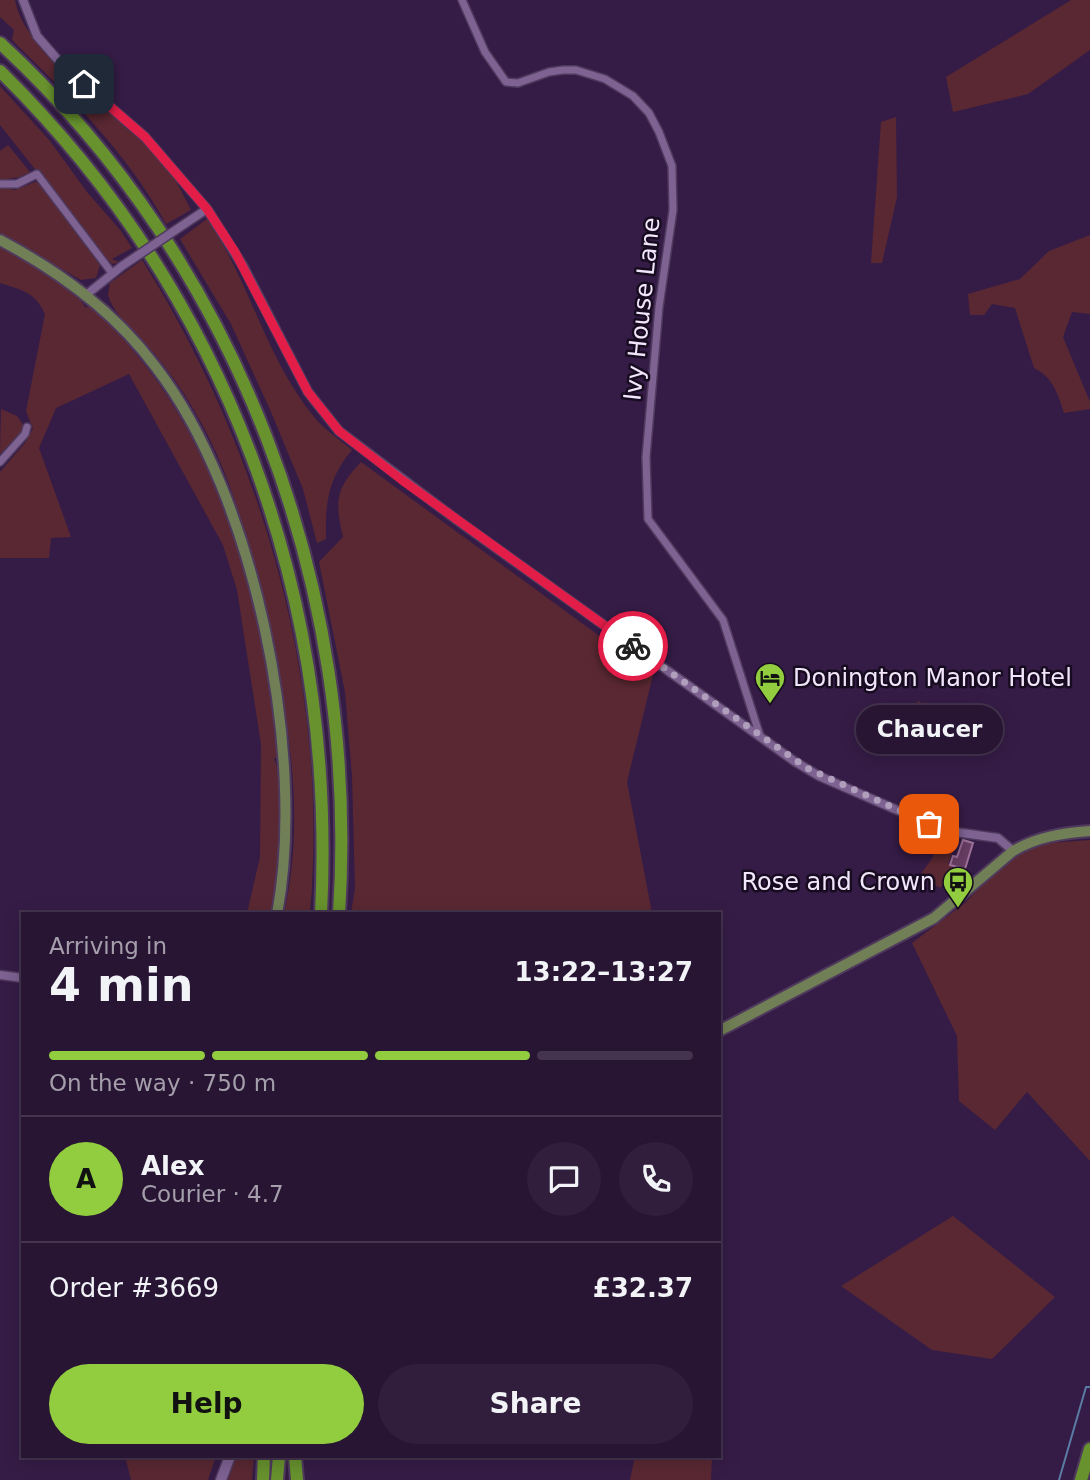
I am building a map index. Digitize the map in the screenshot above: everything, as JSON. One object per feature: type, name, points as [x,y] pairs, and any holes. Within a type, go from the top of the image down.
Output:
[{"type":"highway","points":[[0,43],[77,122],[155,223],[221,334],[268,439],[304,548],[330,670],[337,728],[341,804],[338,912]]},
{"type":"highway","points":[[0,71],[88,169],[148,251],[205,350],[247,442],[290,574],[312,685],[323,803],[321,912]]},
{"type":"highway","points":[[1081,1480],[1090,1449]]},
{"type":"highway","points":[[263,1480],[264,1458]]},
{"type":"highway","points":[[277,1480],[279,1458]]},
{"type":"highway","points":[[295,1458],[297,1480]]},
{"type":"main road","points":[[0,240],[60,275],[86,295],[134,340],[175,393],[200,435],[220,480],[237,529],[270,660],[284,760],[286,850],[277,912]]},
{"type":"main road","points":[[721,1030],[934,918],[1013,851],[1051,835],[1090,831]]},
{"type":"main road","points":[[221,1480],[229,1458]]},
{"type":"street","points":[[23,0],[37,36],[64,66],[145,137],[207,209],[238,257],[308,392],[339,431],[446,512],[819,776],[929,824],[955,832],[998,838],[1013,851]]},
{"type":"street","name":"Ivy House Lane","points":[[462,0],[485,52],[506,82],[518,83],[563,70],[576,70],[598,77],[633,96],[649,113],[659,132],[672,166],[673,210],[659,306],[646,457],[648,519],[723,620],[760,736]]},
{"type":"street","points":[[0,184],[17,184],[37,174],[112,273]]},
{"type":"street","points":[[86,295],[122,265],[207,209]]},
{"type":"street","points":[[0,462],[25,434],[27,427]]},
{"type":"street","points":[[0,975],[21,978]]},
{"type":"shaded area","points":[[0,0],[15,0],[36,43],[55,64],[165,164],[191,210],[166,224],[134,173],[96,126],[12,40],[14,30],[0,17]]},
{"type":"shaded area","points":[[1071,0],[1090,0],[1090,50],[1028,94],[953,112],[946,77]]},
{"type":"shaded area","points":[[0,86],[50,141],[87,192],[121,231],[132,248],[112,259],[119,262],[113,264],[106,259],[0,125]]},
{"type":"shaded area","points":[[896,117],[897,197],[882,263],[871,263],[881,122]]},
{"type":"shaded area","points":[[8,145],[30,172],[20,177],[0,180],[0,151]]},
{"type":"shaded area","points":[[35,182],[41,184],[100,265],[96,278],[81,280],[0,234],[0,187],[15,190]]},
{"type":"shaded area","points":[[207,219],[235,268],[271,346],[298,395],[319,422],[352,450],[333,481],[326,514],[326,539],[317,543],[303,489],[271,412],[231,324],[180,239]]},
{"type":"shaded area","points":[[1090,235],[1090,314],[1072,312],[1063,337],[1090,402],[1090,409],[1064,413],[1050,381],[1034,368],[1015,308],[992,304],[984,315],[970,315],[968,294],[1020,279],[1049,251]]},
{"type":"shaded area","points":[[0,247],[36,264],[69,288],[86,308],[89,305],[133,350],[170,400],[200,454],[225,512],[245,572],[260,634],[270,696],[278,758],[274,758],[279,773],[281,817],[271,912],[247,912],[260,857],[261,744],[237,590],[223,545],[129,374],[56,408],[39,448],[71,537],[51,538],[49,558],[0,558],[0,472],[25,443],[33,429],[26,411],[45,314],[32,296],[0,283]]},
{"type":"shaded area","points":[[142,260],[185,334],[222,411],[254,492],[279,574],[298,658],[309,743],[313,828],[310,912],[284,912],[294,837],[291,760],[272,646],[238,511],[211,441],[172,377],[111,303],[108,295],[110,283]]},
{"type":"shaded area","points":[[1,409],[17,416],[23,425],[21,432],[0,454]]},
{"type":"shaded area","points":[[361,462],[653,675],[627,782],[652,912],[351,912],[355,888],[352,776],[345,692],[319,562],[343,537],[339,496],[352,472]]},
{"type":"shaded area","points":[[918,701],[935,710],[913,747],[894,737]]},
{"type":"shaded area","points":[[1090,840],[1090,1161],[1027,1092],[995,1130],[959,1101],[957,1036],[912,943],[965,903],[989,878],[1022,852],[1049,843]]},
{"type":"shaded area","points":[[938,845],[954,849],[948,864],[956,868],[940,888],[919,876]]},
{"type":"shaded area","points":[[953,1216],[1055,1297],[992,1359],[932,1350],[841,1286]]},
{"type":"shaded area","points":[[126,1458],[215,1458],[208,1480],[131,1480]]},
{"type":"shaded area","points":[[234,1458],[254,1458],[252,1480],[228,1480]]},
{"type":"shaded area","points":[[635,1458],[712,1458],[711,1480],[630,1480]]},
{"type":"building","points":[[963,840],[973,843],[965,869],[950,865],[953,856],[957,857]]},
{"type":"waterway","points":[[1059,1480],[1086,1387],[1090,1387]]},
{"type":"way so far","points":[[633,646],[794,761],[819,776],[929,824]]},
{"type":"place","name":"Donington Manor Hotel","points":[[770,705]]},
{"type":"place","name":"Chaucer","points":[[929,824]]},
{"type":"place","name":"Rose and Crown","points":[[958,909]]},
{"type":"route","points":[[84,84],[145,137],[178,172],[207,209],[228,239],[308,392],[339,431],[478,536],[633,646]]}]
